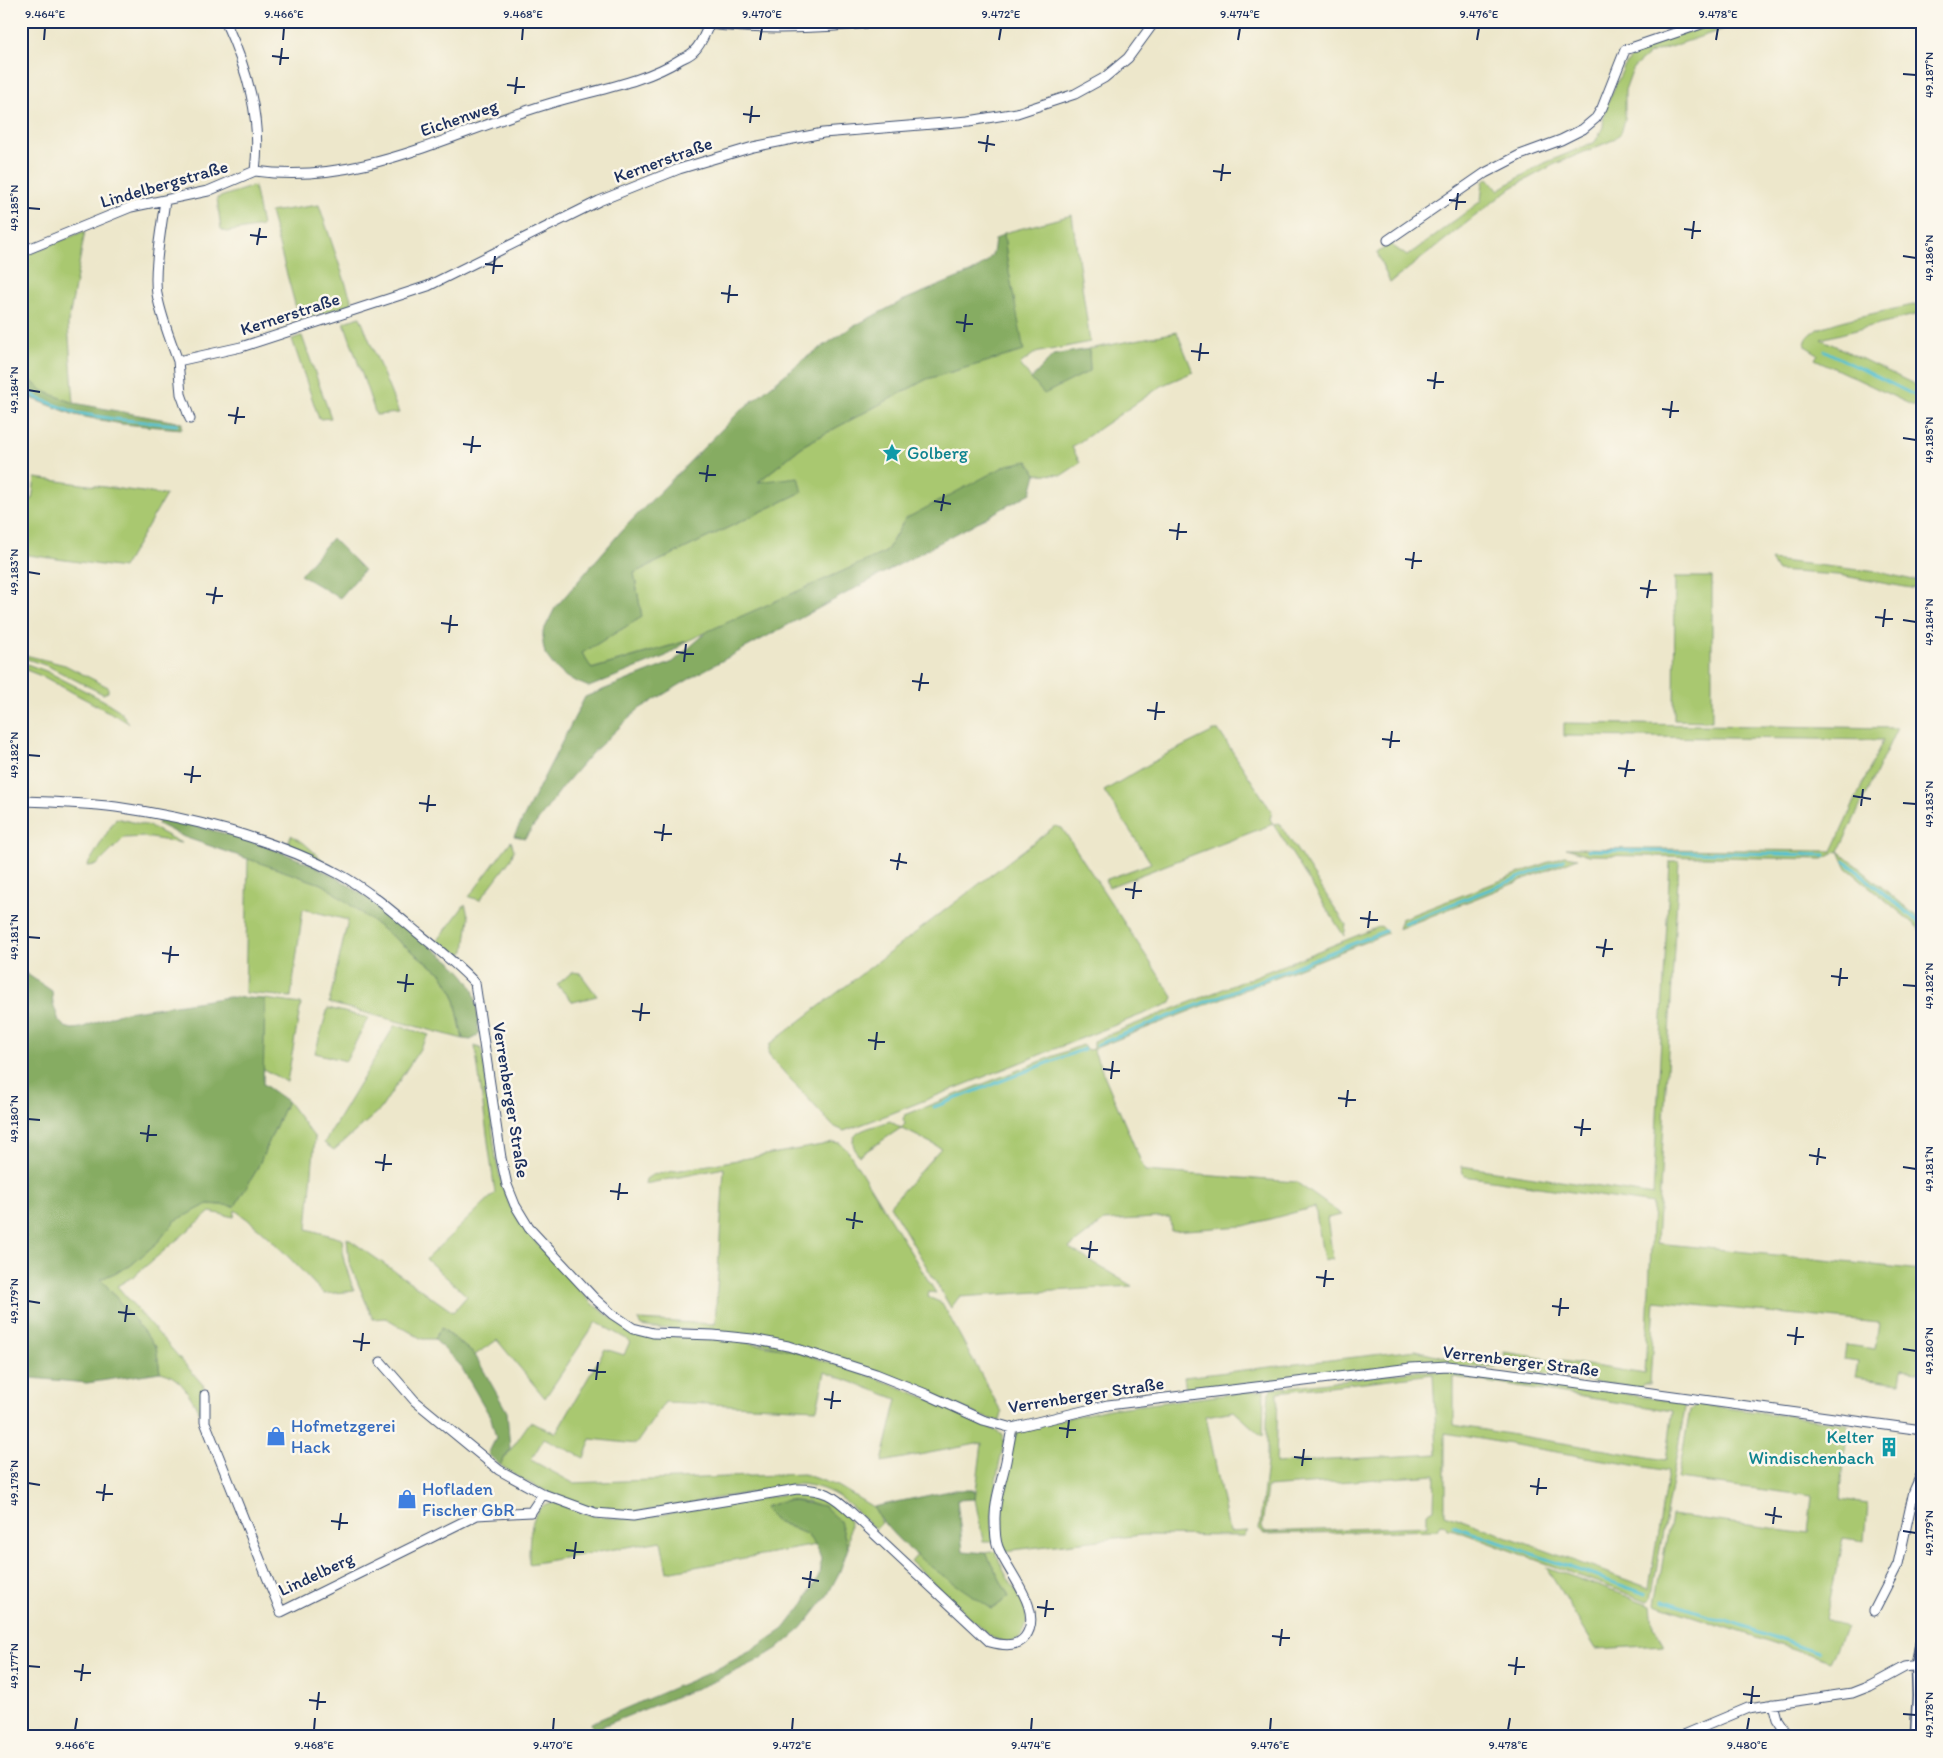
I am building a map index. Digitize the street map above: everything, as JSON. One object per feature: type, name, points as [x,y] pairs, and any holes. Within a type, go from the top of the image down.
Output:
[{"type":"main road","points":[[1917,1737],[1918,1665],[1922,1643]]},
{"type":"street","name":"Lindelbergstraße","points":[[21,252],[131,207],[208,191],[255,171],[258,145],[256,113],[249,82],[225,21]]},
{"type":"street","points":[[687,21],[709,25],[798,29],[886,21]]},
{"type":"street","name":"Kernerstraße","points":[[178,361],[241,347],[428,286],[599,200],[679,169],[734,152],[823,133],[968,121],[1017,113],[1075,94],[1104,78],[1128,58],[1155,21]]},
{"type":"street","points":[[1388,240],[1485,173],[1520,155],[1561,140],[1583,129],[1596,118],[1602,108],[1625,50],[1710,21]]},
{"type":"street","name":"Eichenweg","points":[[255,171],[277,174],[310,174],[390,160],[547,104],[642,78],[671,66],[695,51],[709,25]]},
{"type":"street","points":[[165,200],[157,292],[164,322],[178,361],[181,394],[190,419]]},
{"type":"street","name":"Verrenberger Straße","points":[[21,801],[82,804],[145,812],[242,835],[294,853],[340,874],[368,893],[454,962],[475,983],[501,1158],[507,1185],[515,1205],[529,1228],[594,1298],[612,1314],[634,1328],[653,1333],[752,1338],[788,1346],[876,1374],[983,1420],[1012,1428],[1108,1405],[1411,1368],[1448,1366],[1922,1430]]},
{"type":"street","points":[[381,1362],[415,1401],[499,1470],[543,1494],[595,1513],[633,1516],[797,1489],[812,1489],[824,1492],[836,1498],[990,1642],[1001,1645],[1010,1645],[1024,1639],[1029,1631],[1031,1620],[1030,1607],[997,1545],[994,1519],[1012,1428]]},
{"type":"street","name":"Lindelberg","points":[[205,1395],[205,1422],[281,1612],[477,1515],[531,1512],[543,1494]]},
{"type":"street","points":[[1874,1611],[1900,1558],[1914,1492],[1922,1473]]},
{"type":"street","points":[[1679,1737],[1748,1708],[1852,1693],[1870,1686],[1905,1667],[1918,1665]]},
{"type":"street","points":[[1773,1704],[1777,1719],[1789,1737]]},
{"type":"green space","points":[[1720,21],[1748,21],[1649,54],[1633,68],[1625,90],[1625,120],[1621,133],[1613,140],[1553,165],[1511,188],[1390,283],[1377,253],[1390,244],[1407,256],[1481,201],[1483,182],[1488,178],[1498,190],[1540,165],[1595,142],[1603,127],[1604,111],[1624,67],[1636,52],[1649,45]]},
{"type":"green space","points":[[254,186],[262,226],[226,232],[221,229],[217,198]]},
{"type":"green space","points":[[319,205],[353,305],[299,319],[270,212]]},
{"type":"green space","points":[[1072,215],[1090,342],[1035,353],[1020,364],[1031,379],[1044,393],[1090,371],[1089,349],[1177,332],[1193,372],[1163,385],[1072,447],[1080,463],[1062,475],[1036,474],[1028,461],[905,519],[886,552],[687,641],[591,669],[582,653],[642,617],[634,573],[802,492],[757,483],[804,445],[927,379],[1023,351],[1004,233]]},
{"type":"green space","points":[[85,231],[68,325],[74,403],[43,391],[21,372],[21,257]]},
{"type":"green space","points":[[1004,233],[1007,261],[1024,351],[927,379],[804,445],[758,482],[798,477],[802,492],[634,573],[642,617],[582,653],[592,669],[687,641],[666,656],[589,687],[566,677],[554,666],[545,654],[543,632],[555,608],[624,528],[740,411],[804,359],[852,327],[904,300],[972,272],[987,262],[993,253],[995,240]]},
{"type":"green space","points":[[1922,303],[1922,313],[1821,339],[1922,388],[1922,410],[1815,359],[1818,354],[1805,346],[1809,336],[1823,327],[1861,316]]},
{"type":"green space","points":[[360,317],[399,413],[376,415],[344,322]]},
{"type":"green space","points":[[302,336],[331,418],[319,419],[292,339]]},
{"type":"green space","points":[[1089,349],[1090,371],[1044,394],[1031,379],[1053,355]]},
{"type":"green space","points":[[21,372],[43,391],[74,403],[182,423],[182,429],[122,424],[75,415],[26,396],[21,391]]},
{"type":"green space","points":[[1028,461],[1036,474],[1031,493],[703,671],[639,709],[591,754],[565,784],[525,838],[514,836],[585,697],[673,662],[708,631],[886,552],[905,519],[1007,465]]},
{"type":"green space","points":[[35,478],[166,495],[123,568],[21,554],[21,499],[32,500]]},
{"type":"green space","points":[[332,538],[364,570],[340,598],[300,575]]},
{"type":"green space","points":[[1771,560],[1878,572],[1922,582],[1922,590],[1838,575],[1777,571]]},
{"type":"green space","points":[[1675,577],[1712,577],[1712,721],[1674,720]]},
{"type":"green space","points":[[21,654],[65,665],[108,687],[108,692],[103,694],[48,666],[21,657]]},
{"type":"green space","points":[[21,662],[46,671],[103,700],[119,710],[129,723],[44,677],[21,668]]},
{"type":"green space","points":[[1564,723],[1897,728],[1839,851],[1823,859],[1589,855],[1566,848],[1832,851],[1883,740],[1564,736]]},
{"type":"green space","points":[[1214,731],[1219,731],[1272,812],[1270,819],[1273,824],[1109,887],[1105,880],[1151,863],[1104,791],[1163,756]]},
{"type":"green space","points":[[116,818],[149,826],[181,843],[145,837],[124,838],[97,865],[87,866]]},
{"type":"green space","points":[[161,818],[229,835],[273,849],[316,867],[358,891],[445,957],[464,975],[474,993],[479,1034],[471,1040],[463,1039],[454,995],[442,974],[324,885],[184,837],[158,824]]},
{"type":"green space","points":[[1279,823],[1346,925],[1344,936],[1273,824]]},
{"type":"green space","points":[[1055,826],[1062,828],[1173,997],[1171,1003],[844,1131],[833,1126],[771,1058],[768,1052],[770,1044]]},
{"type":"green space","points":[[291,835],[304,843],[325,862],[287,846]]},
{"type":"green space","points":[[511,841],[514,850],[511,859],[480,900],[469,897]]},
{"type":"green space","points":[[1839,851],[1922,921],[1922,931],[1846,867]]},
{"type":"green space","points":[[1564,856],[1578,858],[1398,929],[1401,919]]},
{"type":"green space","points":[[248,858],[324,885],[442,974],[454,995],[463,1039],[329,1003],[348,920],[303,909],[291,997],[245,993]]},
{"type":"green space","points":[[1670,861],[1679,861],[1657,1243],[1922,1270],[1922,1372],[1902,1369],[1900,1383],[1855,1377],[1858,1362],[1844,1360],[1846,1345],[1875,1349],[1879,1323],[1655,1301],[1650,1384],[1644,1384],[1639,1388],[1511,1369],[1506,1364],[1504,1352],[1645,1374],[1653,1204],[1464,1176],[1461,1166],[1653,1195]]},
{"type":"green space","points":[[465,904],[469,918],[465,951],[461,954],[453,955],[446,952],[436,943]]},
{"type":"green space","points":[[1381,926],[1388,933],[1093,1049],[1093,1041]]},
{"type":"green space","points":[[21,970],[52,991],[53,1003],[59,1021],[65,1027],[72,1029],[81,1028],[120,1013],[229,997],[265,999],[263,1084],[287,1101],[256,1171],[235,1206],[208,1204],[175,1221],[158,1242],[130,1266],[101,1279],[156,1347],[160,1372],[87,1383],[21,1377]]},
{"type":"green space","points":[[572,972],[580,973],[597,996],[573,1002],[557,985]]},
{"type":"green space","points":[[265,999],[301,1004],[287,1082],[263,1069]]},
{"type":"green space","points":[[328,1008],[368,1018],[346,1061],[315,1053]]},
{"type":"green space","points":[[395,1025],[429,1035],[380,1110],[334,1150],[324,1143]]},
{"type":"green space","points":[[1082,1045],[1088,1050],[1093,1049],[1145,1171],[1296,1182],[1342,1215],[1327,1218],[1333,1259],[1324,1261],[1315,1207],[1244,1226],[1171,1231],[1170,1217],[1104,1221],[1069,1248],[1132,1286],[959,1297],[951,1308],[890,1205],[941,1148],[901,1128],[905,1124],[903,1119],[905,1115]]},
{"type":"green space","points":[[475,1046],[482,1049],[496,1158],[502,1186],[510,1206],[525,1230],[591,1303],[631,1332],[718,1338],[787,1349],[871,1376],[985,1424],[1002,1435],[1004,1442],[993,1503],[993,1541],[983,1541],[975,1499],[982,1443],[882,1462],[897,1399],[825,1372],[817,1409],[665,1402],[636,1444],[591,1439],[584,1458],[544,1438],[531,1460],[573,1483],[803,1474],[838,1486],[873,1507],[882,1523],[875,1529],[841,1499],[832,1493],[812,1486],[799,1484],[633,1513],[596,1510],[573,1504],[523,1480],[500,1465],[530,1422],[556,1433],[605,1349],[624,1355],[630,1341],[596,1322],[545,1398],[497,1340],[475,1355],[442,1328],[434,1339],[422,1339],[386,1318],[373,1319],[349,1262],[347,1238],[453,1312],[467,1296],[426,1259],[495,1193]]},
{"type":"green space","points":[[287,1101],[315,1138],[307,1229],[342,1239],[344,1261],[354,1291],[324,1294],[270,1239],[235,1210],[234,1217],[210,1212],[134,1276],[117,1286],[204,1386],[200,1401],[200,1413],[179,1382],[160,1372],[156,1347],[101,1279],[130,1266],[158,1242],[174,1221],[208,1204],[235,1206],[256,1171]]},
{"type":"green space","points":[[890,1121],[901,1128],[859,1156],[854,1147],[853,1141],[855,1136],[866,1129]]},
{"type":"green space","points":[[832,1142],[840,1143],[848,1151],[936,1293],[929,1292],[928,1297],[942,1303],[1002,1413],[1000,1421],[986,1418],[878,1372],[714,1331],[641,1326],[638,1320],[715,1324],[724,1168],[645,1184],[646,1179],[652,1175]]},
{"type":"green space","points":[[441,1328],[475,1355],[507,1412],[510,1449],[500,1465],[488,1454],[496,1438],[491,1418],[460,1365],[434,1339]]},
{"type":"green space","points":[[1416,1350],[1456,1360],[1498,1365],[1496,1368],[1409,1364],[1186,1391],[1184,1377]]},
{"type":"green space","points":[[1413,1371],[1447,1372],[1515,1377],[1683,1403],[1685,1408],[1651,1599],[1647,1601],[1455,1530],[1447,1529],[1445,1525],[1440,1524],[1437,1530],[1264,1534],[1259,1530],[1267,1463],[1269,1392],[1272,1389]],"holes":[[[1433,1374],[1437,1454],[1276,1463],[1278,1392]],[[1454,1377],[1673,1411],[1666,1460],[1454,1425]],[[1445,1433],[1668,1471],[1649,1588],[1445,1514]],[[1435,1475],[1434,1509],[1427,1513],[1427,1526],[1264,1532],[1262,1527],[1267,1487]]]},
{"type":"green space","points":[[1264,1390],[1263,1437],[1234,1411],[1206,1416],[1229,1532],[1248,1531],[1244,1536],[1142,1535],[1004,1551],[997,1516],[1012,1445],[1017,1432],[1025,1427],[1109,1409]]},
{"type":"green space","points":[[1697,1404],[1848,1424],[1840,1500],[1867,1504],[1864,1541],[1843,1538],[1826,1618],[1846,1629],[1830,1661],[1655,1604],[1671,1515],[1808,1533],[1812,1496],[1678,1479],[1690,1410]]},
{"type":"green space","points":[[954,1490],[975,1490],[975,1499],[957,1500],[963,1551],[986,1553],[1009,1597],[992,1609],[926,1563],[896,1537],[873,1507]]},
{"type":"green space","points":[[797,1492],[813,1492],[834,1501],[846,1514],[850,1523],[848,1548],[840,1521],[808,1502],[788,1500],[765,1507],[774,1520],[806,1534],[816,1545],[667,1572],[661,1541],[529,1564],[531,1528],[538,1511],[543,1505],[558,1504],[598,1516],[635,1519]]},
{"type":"green space","points":[[788,1500],[824,1506],[840,1521],[848,1548],[840,1571],[827,1596],[802,1628],[781,1646],[755,1662],[717,1680],[593,1730],[591,1723],[711,1672],[751,1651],[784,1629],[804,1603],[819,1575],[821,1559],[816,1545],[806,1534],[774,1520],[764,1507]]},
{"type":"green space","points":[[996,1551],[1002,1568],[1026,1612],[1027,1621],[1025,1629],[1020,1637],[1010,1642],[991,1637],[911,1562],[917,1555],[992,1609],[1009,1597],[986,1553]]},
{"type":"green space","points":[[1546,1567],[1651,1605],[1653,1626],[1664,1645],[1596,1649]]},
{"type":"waterway","points":[[1825,351],[1922,399]]},
{"type":"waterway","points":[[21,385],[37,398],[77,413],[114,419],[177,425]]},
{"type":"waterway","points":[[1588,850],[1825,855]]},
{"type":"waterway","points":[[1404,923],[1564,860]]},
{"type":"waterway","points":[[1845,861],[1922,925]]},
{"type":"waterway","points":[[1096,1045],[1385,931]]},
{"type":"waterway","points":[[934,1107],[1084,1049]]},
{"type":"waterway","points":[[1453,1526],[1646,1594]]},
{"type":"waterway","points":[[1663,1600],[1818,1652]]},
{"type":"place","name":"Golberg","points":[[892,453]]},
{"type":"place","name":"Hofmetzgerei Hack","points":[[276,1436]]},
{"type":"place","name":"Kelter Windischenbach","points":[[1889,1447]]},
{"type":"place","name":"Hofladen Fischer GbR","points":[[407,1499]]}]
